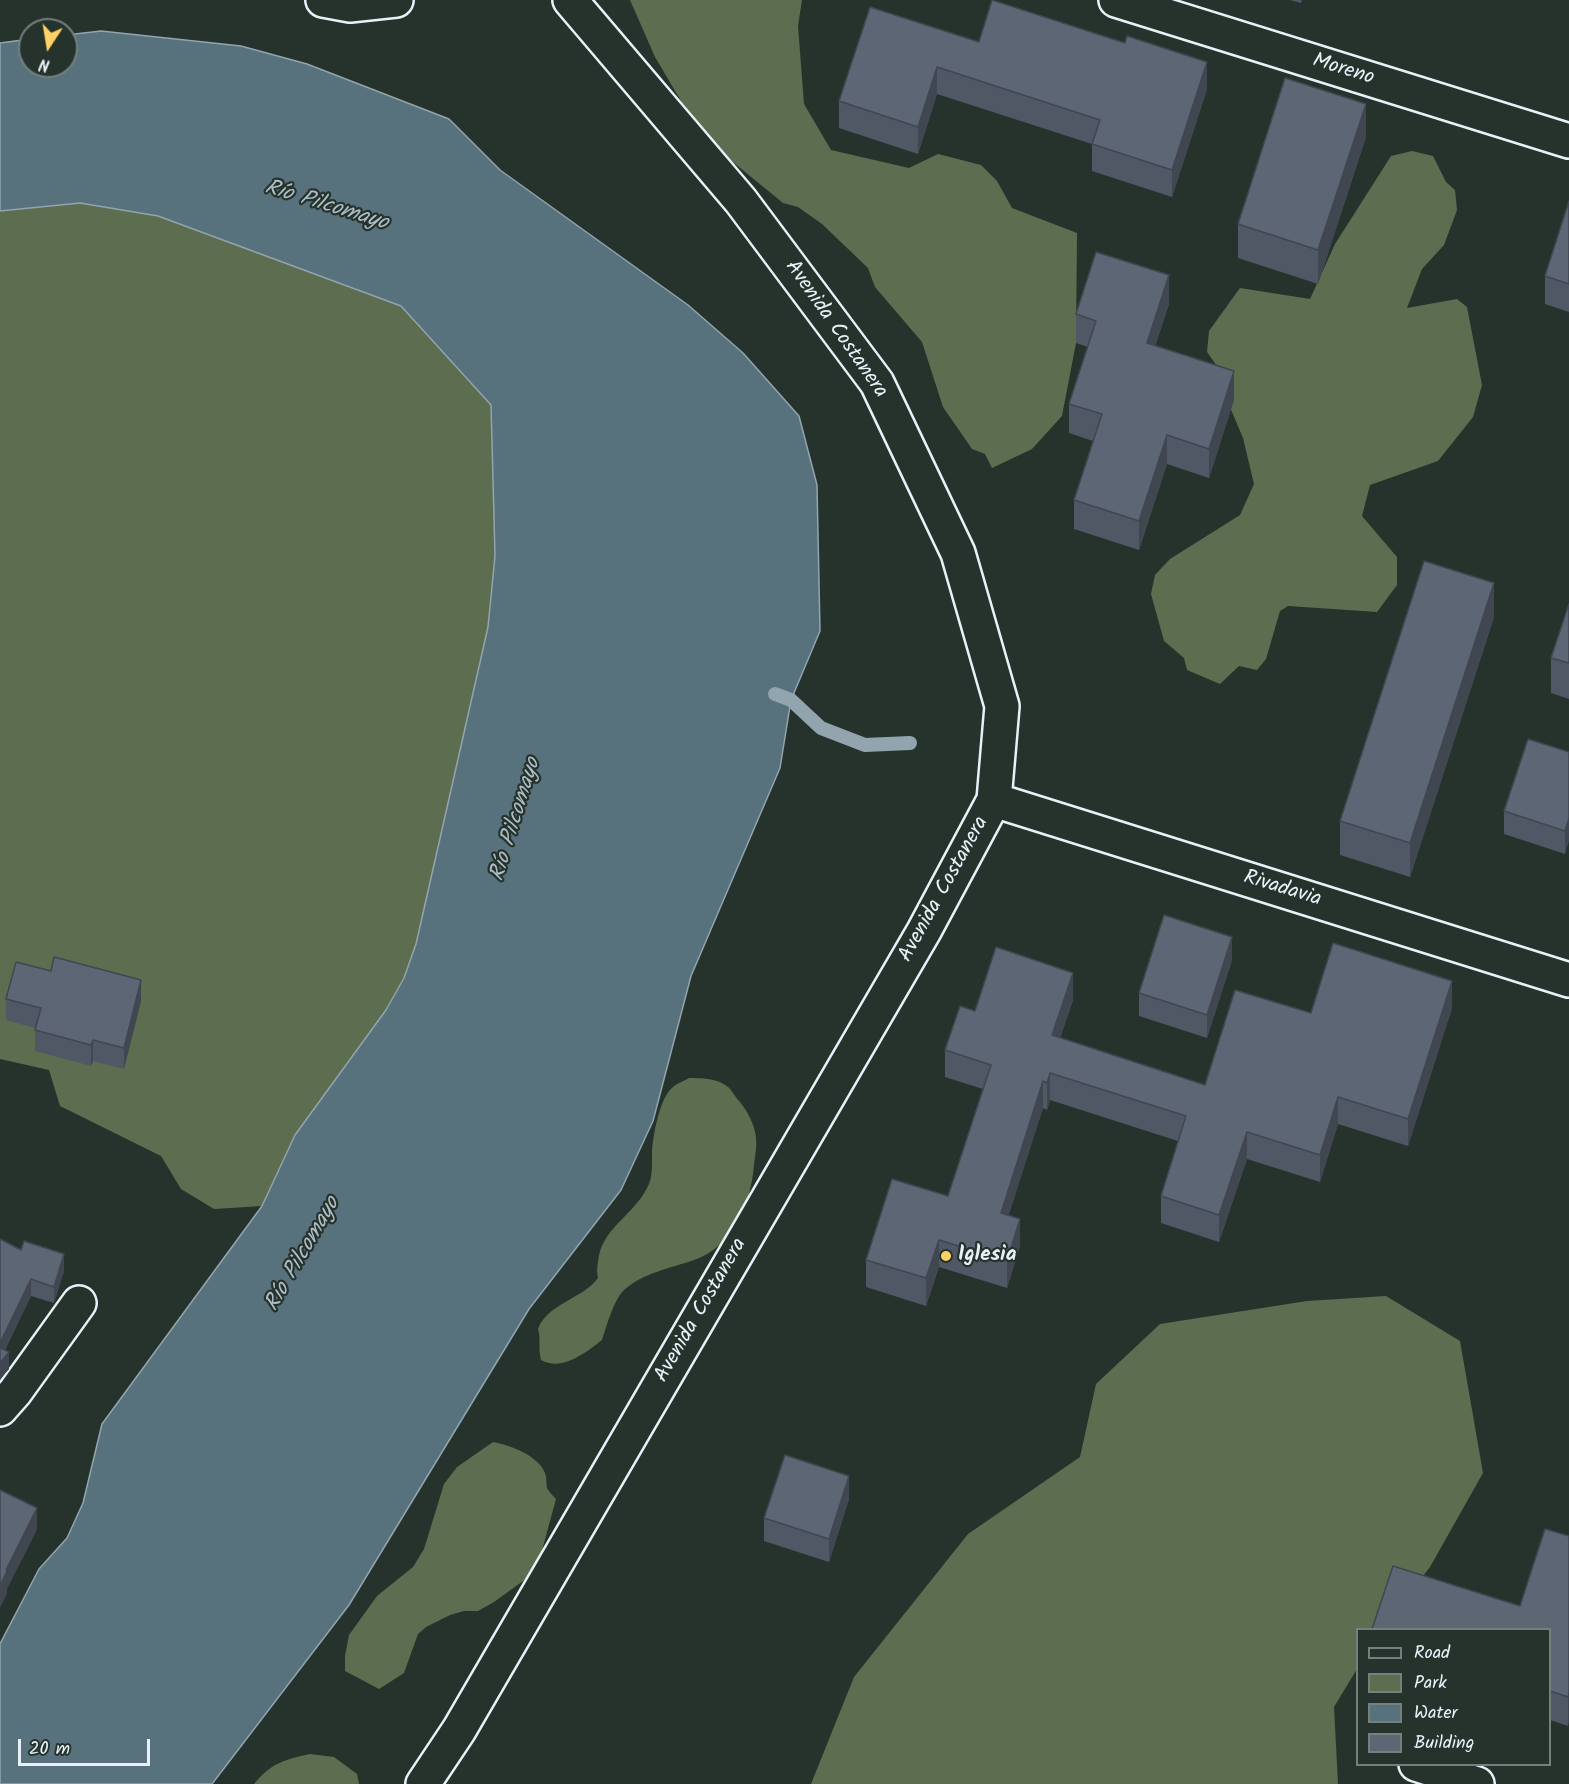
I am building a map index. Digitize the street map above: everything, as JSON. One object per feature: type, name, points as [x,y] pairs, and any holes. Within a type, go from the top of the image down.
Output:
[{"type":"street","points":[[323,0],[350,5],[396,0]]},
{"type":"street","name":"Avenida Costanera","points":[[423,1784],[459,1730],[924,930],[994,800],[1002,706],[958,553],[877,383],[741,201],[570,0]]},
{"type":"street","name":"Moreno","points":[[1116,0],[1569,141]]},
{"type":"street","name":"Rivadavia","points":[[994,800],[1569,980]]},
{"type":"street","points":[[0,1409],[15,1392],[79,1303]]},
{"type":"street","points":[[1422,1766],[1477,1784]]},
{"type":"green space","points":[[630,0],[802,0],[798,26],[804,104],[831,150],[909,168],[938,154],[981,165],[997,181],[1012,208],[1077,233],[1076,343],[1062,416],[1032,449],[992,468],[985,454],[972,449],[943,407],[922,342],[875,287],[868,268],[822,224],[798,207],[783,203],[728,158],[681,101],[655,57]]},
{"type":"green space","points":[[1412,151],[1433,156],[1446,182],[1455,190],[1457,210],[1444,245],[1422,269],[1407,308],[1457,299],[1467,307],[1482,385],[1473,417],[1438,461],[1370,485],[1362,516],[1397,557],[1397,585],[1377,612],[1288,606],[1280,611],[1266,659],[1257,670],[1239,666],[1220,684],[1187,670],[1184,658],[1164,641],[1151,594],[1155,575],[1170,559],[1240,515],[1254,484],[1243,438],[1221,386],[1222,373],[1207,352],[1209,331],[1240,288],[1310,299],[1335,244],[1391,156]]},
{"type":"green space","points":[[80,203],[158,216],[401,306],[491,405],[495,556],[488,627],[416,944],[404,978],[386,1010],[295,1135],[262,1206],[214,1209],[181,1189],[161,1156],[60,1106],[49,1070],[0,1059],[0,211]]},
{"type":"green space","points":[[689,1078],[714,1080],[728,1087],[745,1109],[754,1128],[756,1144],[752,1179],[738,1222],[719,1245],[708,1254],[648,1275],[624,1290],[614,1307],[602,1340],[589,1350],[574,1359],[558,1364],[541,1360],[538,1329],[549,1313],[584,1291],[598,1278],[599,1255],[603,1245],[649,1184],[657,1120],[666,1095],[676,1085]]},
{"type":"green space","points":[[1386,1296],[1460,1341],[1483,1473],[1430,1567],[1383,1628],[1356,1628],[1356,1671],[1334,1707],[1338,1784],[811,1784],[854,1677],[968,1534],[1080,1457],[1096,1384],[1160,1324],[1307,1301]]},
{"type":"green space","points":[[493,1442],[515,1449],[537,1461],[545,1473],[547,1488],[556,1499],[538,1565],[530,1576],[478,1611],[464,1611],[450,1615],[426,1627],[418,1634],[404,1673],[379,1689],[345,1671],[349,1635],[377,1596],[413,1567],[424,1549],[444,1484],[457,1467]]},
{"type":"green space","points":[[310,1754],[334,1757],[357,1774],[359,1784],[254,1784],[279,1763]]},
{"type":"water","name":"Río Pilcomayo","points":[[101,31],[241,46],[307,64],[449,119],[500,170],[688,305],[743,353],[799,416],[817,485],[820,631],[791,700],[780,768],[691,976],[653,1121],[621,1190],[529,1309],[349,1605],[212,1784],[0,1784],[0,1644],[39,1569],[67,1538],[83,1503],[102,1424],[262,1206],[295,1135],[386,1010],[404,978],[416,944],[488,627],[495,556],[491,405],[401,306],[158,216],[80,203],[0,211],[0,43],[18,41],[18,78],[78,78],[78,34]]},
{"type":"building","points":[[992,0],[1125,43],[1127,36],[1207,62],[1172,170],[1092,144],[1100,120],[937,67],[918,127],[839,101],[870,7],[979,42]]},
{"type":"building","points":[[1285,78],[1366,104],[1318,250],[1238,224]]},
{"type":"building","points":[[1569,201],[1569,284],[1545,276]]},
{"type":"building","points":[[1096,252],[1169,275],[1147,343],[1234,371],[1209,449],[1167,435],[1139,521],[1074,500],[1102,414],[1069,404],[1096,321],[1076,314]]},
{"type":"building","points":[[1424,561],[1494,583],[1410,843],[1340,821]]},
{"type":"building","points":[[1569,604],[1569,663],[1551,658]]},
{"type":"building","points":[[1528,739],[1569,752],[1569,818],[1565,831],[1504,811]]},
{"type":"building","points":[[1164,915],[1232,937],[1207,1015],[1139,993]]},
{"type":"building","points":[[1333,943],[1452,981],[1408,1119],[1338,1097],[1320,1155],[1247,1132],[1219,1215],[1161,1196],[1186,1116],[1050,1073],[1047,1083],[1043,1081],[1001,1213],[1020,1219],[1007,1261],[939,1240],[926,1278],[866,1260],[892,1179],[948,1196],[991,1065],[945,1050],[960,1006],[975,1011],[996,947],[1073,973],[1052,1035],[1205,1085],[1235,990],[1311,1013]]},
{"type":"building","points":[[54,957],[141,980],[124,1048],[93,1040],[91,1045],[35,1030],[41,1008],[6,999],[16,962],[51,971]]},
{"type":"building","points":[[0,1239],[21,1250],[24,1241],[64,1254],[54,1287],[31,1279],[0,1343]]},
{"type":"building","points":[[0,1348],[9,1352],[0,1363]]},
{"type":"building","points":[[785,1455],[849,1476],[829,1539],[764,1518]]},
{"type":"building","points":[[0,1490],[37,1508],[0,1586]]},
{"type":"building","points":[[1545,1529],[1569,1536],[1568,1697],[1551,1691],[1551,1628],[1372,1628],[1393,1566],[1520,1606]]},
{"type":"waterway","points":[[775,694],[791,700],[821,728],[865,745],[910,743]]},
{"type":"place","name":"Iglesia","points":[[946,1256]]}]
